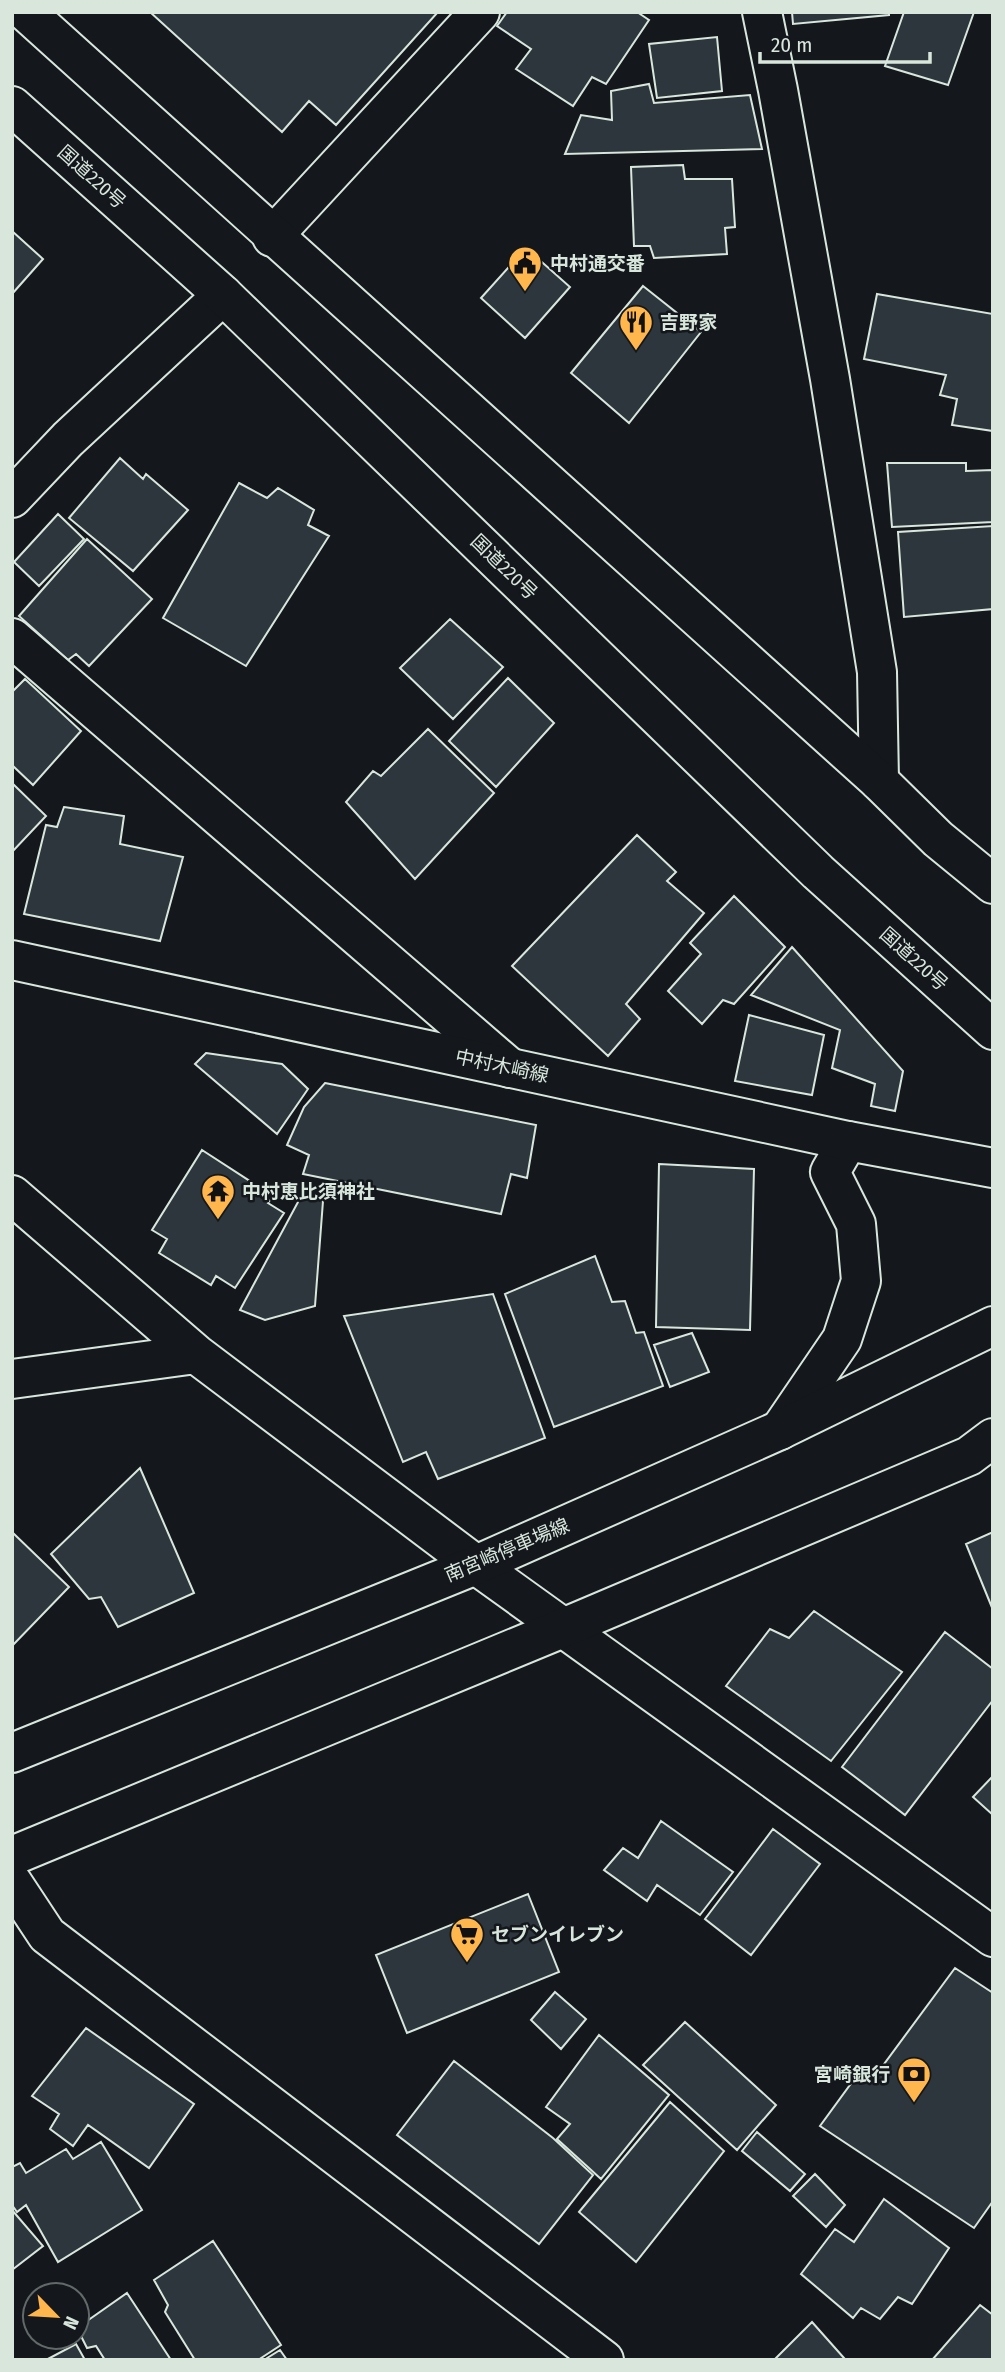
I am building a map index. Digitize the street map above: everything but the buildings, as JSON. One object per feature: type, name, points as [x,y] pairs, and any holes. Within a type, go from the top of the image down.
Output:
[{"type":"main road","points":[[26,12],[272,237],[879,781],[938,839],[993,884]]},
{"type":"main road","points":[[272,237],[480,12]]},
{"type":"main road","points":[[762,12],[778,89],[868,610],[877,672],[879,781]]},
{"type":"main road","name":"国道220号","points":[[12,106],[223,295],[818,872],[993,1030]]},
{"type":"main road","points":[[12,498],[68,439],[223,295]]},
{"type":"main road","points":[[12,638],[510,1068]]},
{"type":"main road","points":[[938,839],[993,866]]},
{"type":"main road","name":"中村木崎線","points":[[12,960],[848,1141],[993,1168]]},
{"type":"main road","points":[[780,1430],[842,1339],[861,1282],[856,1224],[830,1172],[848,1141]]},
{"type":"main road","points":[[12,1195],[196,1354],[476,1565],[993,1937]]},
{"type":"main road","name":"南宮崎停車場線","points":[[12,1753],[476,1565],[780,1430],[993,1326]]},
{"type":"main road","points":[[12,1379],[196,1354]]},
{"type":"main road","points":[[12,1856],[563,1628],[985,1446]]},
{"type":"main road","points":[[12,1882],[47,1935],[604,2360]]},
{"type":"place","name":"中村通交番","points":[[525,293]]},
{"type":"place","name":"吉野家","points":[[636,352]]},
{"type":"place","name":"中村恵比須神社","points":[[218,1221]]},
{"type":"place","name":"セブンイレブン","points":[[467,1964]]},
{"type":"place","name":"宮崎銀行","points":[[914,2104]]}]
